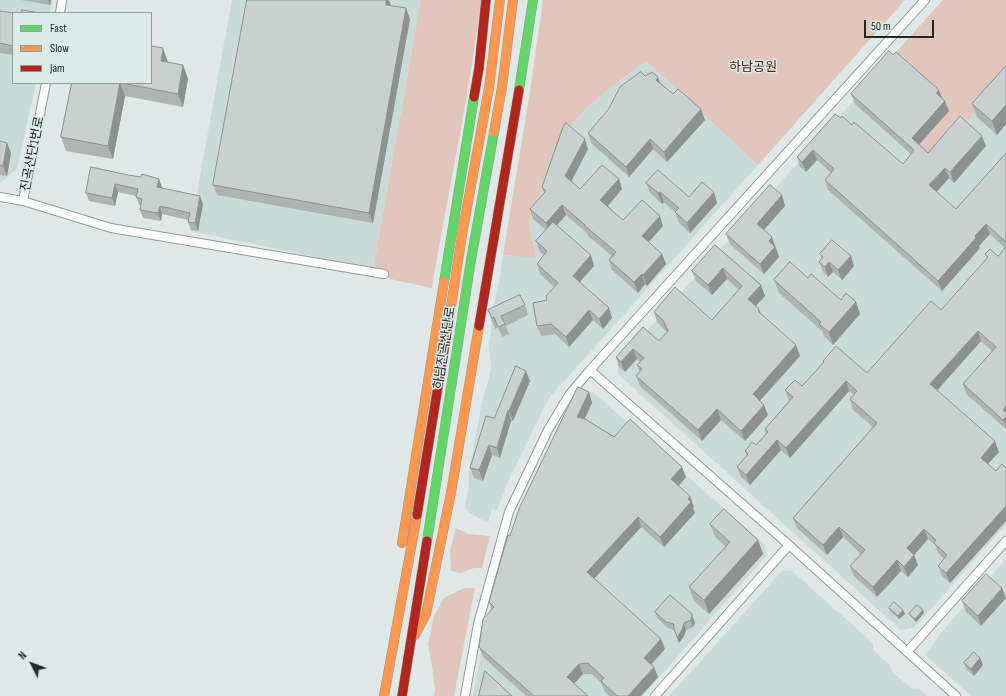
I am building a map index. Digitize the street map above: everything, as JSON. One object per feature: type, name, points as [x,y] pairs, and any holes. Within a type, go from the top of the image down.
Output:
[{"type":"highway","points":[[400,556],[479,68],[486,0]]},
{"type":"highway","name":"하남진곡산단로","points":[[384,696],[420,500],[459,258],[489,88],[500,0]]},
{"type":"highway","name":"하남진곡산단로","points":[[402,696],[433,492],[450,397],[471,260],[502,87],[513,0]]},
{"type":"highway","points":[[408,651],[426,614],[451,492],[528,39],[533,0]]},
{"type":"highway","points":[[392,653],[389,626],[395,587]]},
{"type":"street","points":[[60,12],[62,0]]},
{"type":"street","points":[[465,696],[478,624],[509,512],[548,430],[569,395],[924,0]]},
{"type":"street","name":"진곡산단1번로","points":[[0,197],[23,201],[46,84]]},
{"type":"street","points":[[23,201],[111,228],[384,274]]},
{"type":"street","points":[[590,370],[789,545],[956,696]]},
{"type":"street","points":[[907,652],[1006,541]]},
{"type":"street","points":[[655,696],[789,545]]},
{"type":"shaded area","points":[[0,0],[53,0],[50,12],[12,12],[12,84],[36,84],[17,169],[0,183]]},
{"type":"shaded area","points":[[232,0],[421,0],[373,269],[190,231]]},
{"type":"shaded area","points":[[943,0],[1006,0],[1006,524],[914,628],[901,630],[618,374],[618,363]]},
{"type":"shaded area","points":[[646,61],[758,165],[549,398],[510,477],[497,510],[492,509],[488,523],[468,512],[465,507],[469,485],[469,472],[483,397],[491,368],[489,345],[491,318],[503,255],[536,258],[529,224],[562,136],[590,104]]},
{"type":"shaded area","points":[[593,392],[765,545],[766,556],[643,696],[473,696],[486,623],[517,515],[583,393]]},
{"type":"shaded area","points":[[1006,559],[1006,696],[971,696],[925,655],[940,634]]},
{"type":"shaded area","points":[[783,570],[792,571],[873,643],[873,650],[890,665],[892,672],[913,689],[919,688],[927,696],[669,696]]},
{"type":"green space","points":[[421,0],[481,0],[464,108],[432,288],[372,275]]},
{"type":"green space","name":"하남공원","points":[[543,0],[905,0],[758,165],[646,61],[590,104],[562,136],[529,224],[536,258],[503,255],[529,98]]},
{"type":"green space","points":[[943,0],[1006,0],[1006,78],[933,158],[918,145],[890,59]]},
{"type":"green space","points":[[456,528],[468,534],[490,536],[482,568],[474,568],[461,573],[451,571],[450,550]]},
{"type":"green space","points":[[464,588],[475,588],[454,696],[434,696],[435,691],[432,665],[428,644],[434,616],[444,598]]},
{"type":"building","points":[[247,0],[386,0],[386,5],[406,8],[369,213],[213,185]]},
{"type":"building","points":[[22,10],[34,12],[22,12]]},
{"type":"building","points":[[0,11],[12,13],[12,46],[0,43]]},
{"type":"building","points":[[152,46],[163,48],[161,61],[183,65],[178,94],[127,84],[152,84]]},
{"type":"building","points":[[889,51],[893,55],[896,52],[939,90],[936,93],[945,101],[912,138],[928,153],[960,116],[982,136],[950,172],[945,168],[929,185],[956,209],[1006,153],[1006,242],[986,224],[975,236],[976,238],[938,281],[825,180],[834,169],[813,150],[802,162],[797,157],[835,114],[841,118],[842,116],[852,125],[854,122],[903,164],[914,150],[851,94]]},
{"type":"building","points":[[1006,66],[1006,105],[992,121],[972,104]]},
{"type":"building","points":[[641,72],[645,76],[652,72],[658,77],[656,80],[673,94],[678,89],[701,109],[664,152],[650,139],[626,167],[588,133],[608,110],[620,87]]},
{"type":"building","points":[[72,84],[120,84],[108,146],[61,137]]},
{"type":"building","points":[[566,123],[585,139],[565,176],[580,189],[602,165],[619,179],[600,200],[623,220],[642,200],[660,216],[642,236],[662,254],[643,275],[642,274],[634,282],[609,260],[616,252],[562,205],[546,223],[530,209],[546,191],[542,187],[563,127]]},
{"type":"building","points":[[0,141],[7,143],[3,166],[0,165]]},
{"type":"building","points":[[91,167],[141,177],[142,174],[159,179],[157,187],[200,196],[195,223],[188,222],[190,213],[160,206],[158,213],[140,210],[142,199],[136,197],[138,189],[115,184],[112,198],[86,193]]},
{"type":"building","points":[[658,170],[689,197],[702,182],[714,192],[687,223],[675,212],[679,208],[660,192],[658,193],[646,183]]},
{"type":"building","points":[[770,185],[782,195],[757,224],[772,237],[769,241],[775,247],[760,264],[726,234]]},
{"type":"building","points":[[553,222],[591,255],[573,276],[609,308],[599,319],[589,310],[566,337],[551,324],[537,326],[533,303],[547,300],[546,296],[558,283],[537,264],[547,251],[536,241]]},
{"type":"building","points":[[832,240],[851,256],[838,270],[829,262],[825,267],[819,262],[823,257],[820,254]]},
{"type":"building","points":[[715,245],[761,285],[748,299],[759,309],[758,311],[796,345],[753,394],[764,405],[741,431],[717,409],[698,430],[636,376],[642,369],[637,365],[644,358],[633,349],[621,362],[616,357],[643,327],[659,341],[668,331],[663,320],[654,312],[675,287],[712,320],[742,286],[723,268],[708,285],[692,271]]},
{"type":"building","points":[[1006,247],[1006,406],[1003,410],[1006,412],[1006,417],[1003,420],[963,384],[996,347],[978,331],[930,384],[995,441],[981,458],[996,471],[1002,464],[1006,468],[1006,506],[946,573],[938,566],[947,555],[934,543],[936,540],[924,529],[907,548],[914,555],[904,567],[897,560],[873,587],[850,566],[865,550],[839,527],[823,545],[793,518],[877,423],[850,399],[857,391],[846,381],[786,448],[777,440],[746,475],[737,467],[748,454],[745,451],[752,442],[756,445],[768,432],[765,429],[793,397],[785,390],[795,380],[802,386],[824,362],[823,361],[836,346],[867,373],[931,301],[941,310],[988,257],[985,254],[990,249],[998,256]]},
{"type":"building","points":[[790,262],[808,278],[811,274],[841,300],[846,293],[856,302],[829,332],[819,324],[821,322],[774,280]]},
{"type":"building","points":[[520,295],[525,305],[501,316],[505,324],[498,327],[494,317],[492,318],[488,310]]},
{"type":"building","points":[[516,366],[526,371],[509,411],[508,410],[497,448],[489,445],[479,470],[470,468],[486,416],[494,418]]},
{"type":"building","points":[[578,387],[589,392],[577,417],[585,419],[614,437],[630,419],[682,467],[671,479],[690,496],[688,499],[691,502],[660,537],[638,517],[587,572],[661,639],[644,658],[654,667],[628,696],[617,696],[601,681],[604,678],[588,663],[579,664],[567,677],[588,696],[534,696],[479,647],[483,619],[494,607],[489,602],[508,535],[510,536],[519,509]]},
{"type":"building","points":[[724,509],[758,540],[704,600],[689,587],[730,542],[710,524]]},
{"type":"building","points":[[986,574],[1002,588],[978,616],[962,601]]},
{"type":"building","points":[[670,595],[692,614],[691,620],[684,623],[682,630],[677,637],[674,624],[666,622],[655,612]]},
{"type":"building","points":[[894,602],[903,610],[898,616],[889,608]]},
{"type":"building","points":[[917,605],[923,610],[915,619],[909,614]]},
{"type":"building","points":[[974,652],[980,658],[971,669],[964,663]]},
{"type":"building","points":[[485,671],[512,696],[479,696]]},
{"type":"traffic: fast","points":[[519,90],[533,0]]},
{"type":"traffic: fast","points":[[444,282],[474,97]]},
{"type":"traffic: fast","points":[[427,541],[471,260],[494,132]]},
{"type":"traffic: slow","points":[[450,313],[463,229],[489,88],[500,0]]},
{"type":"traffic: slow","points":[[494,132],[502,87],[513,0]]},
{"type":"traffic: slow","points":[[402,543],[444,282]]},
{"type":"traffic: slow","points":[[415,635],[426,614],[451,493],[479,326]]},
{"type":"traffic: slow","points":[[384,696],[417,515]]},
{"type":"traffic: jam","points":[[474,97],[479,68],[486,0]]},
{"type":"traffic: jam","points":[[479,326],[519,90]]},
{"type":"traffic: jam","points":[[417,515],[450,313]]},
{"type":"traffic: jam","points":[[402,696],[427,541]]}]
